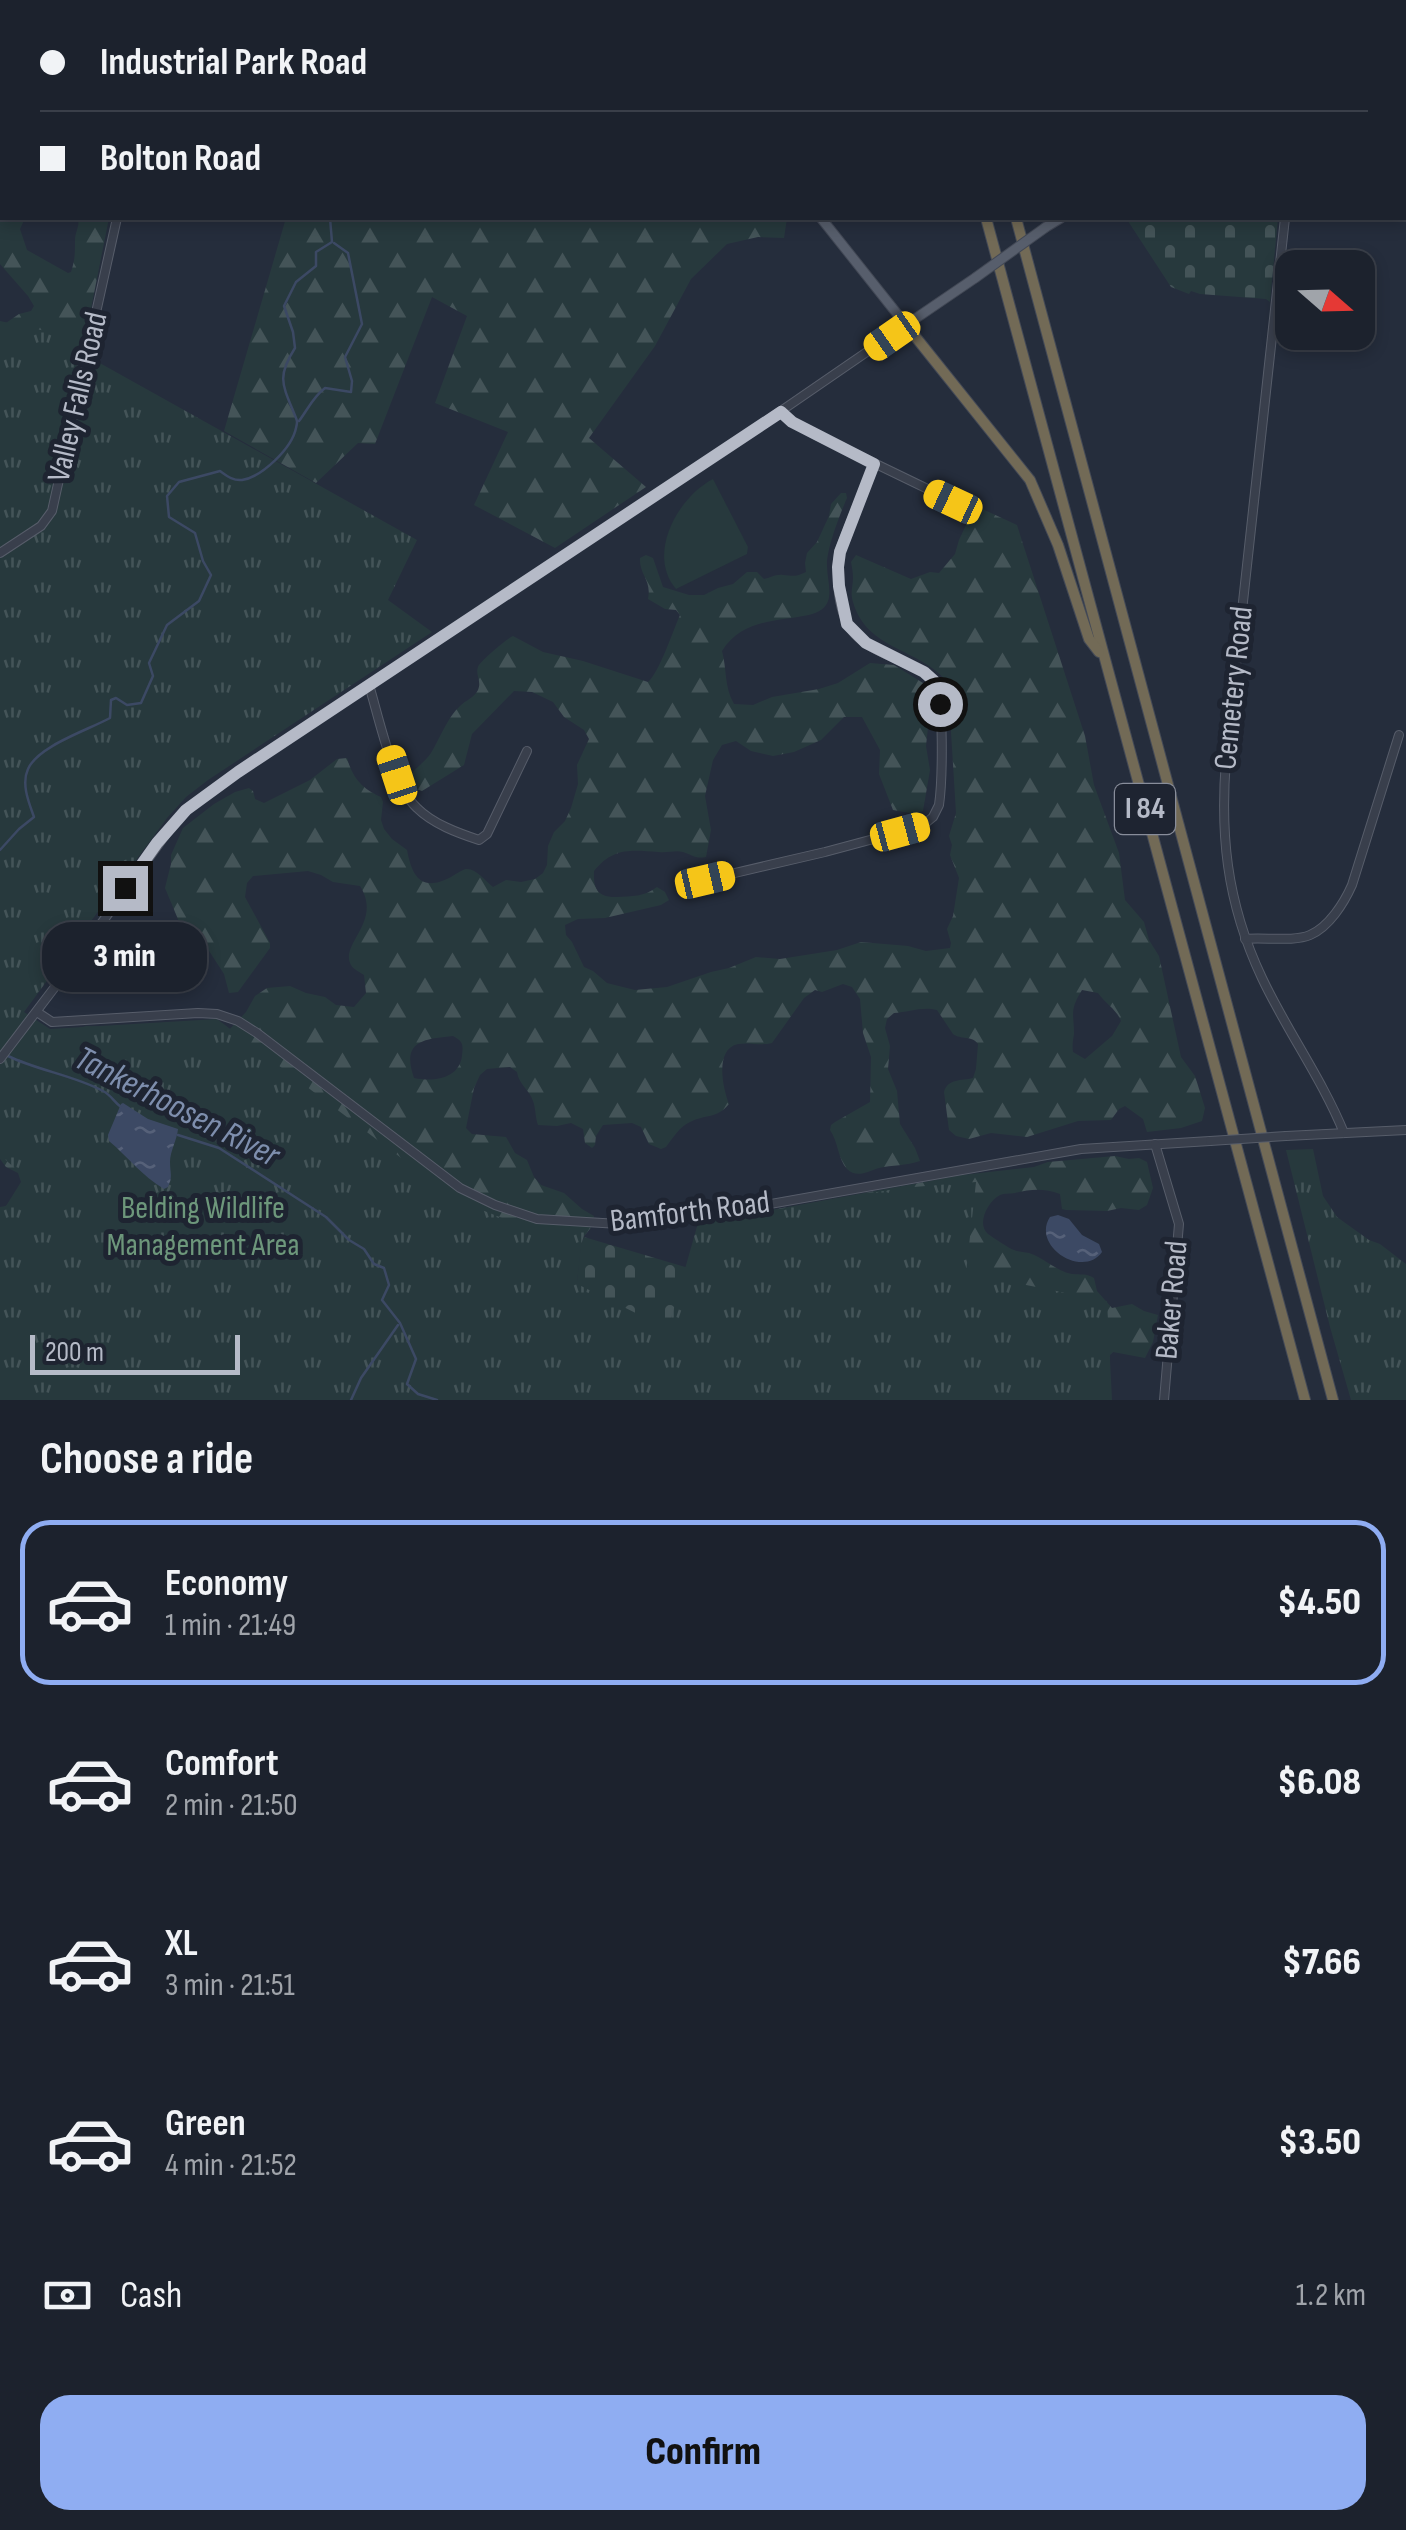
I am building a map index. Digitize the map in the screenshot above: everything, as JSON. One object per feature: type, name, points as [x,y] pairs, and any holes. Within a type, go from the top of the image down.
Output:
[{"type":"highway","name":"I 84","points":[[987,220],[1305,1400]]},
{"type":"highway","name":"I 84","points":[[1017,220],[1334,1400]]},
{"type":"highway","points":[[906,325],[1030,480],[1058,546],[1089,639],[1104,659]]},
{"type":"main road","points":[[822,220],[906,325],[1057,220]]},
{"type":"street","name":"Valley Falls Road","points":[[0,553],[41,526],[52,511],[117,220]]},
{"type":"street","name":"Cemetery Road","points":[[1285,220],[1223,784],[1225,852],[1231,894],[1244,938],[1344,1134]]},
{"type":"street","points":[[0,1059],[157,843],[186,810],[906,325]]},
{"type":"street","points":[[781,412],[792,422],[967,508]]},
{"type":"street","points":[[681,876],[705,880],[922,826],[939,806],[940,704],[934,681],[866,643],[848,626],[843,611],[840,552],[874,464]]},
{"type":"street","points":[[369,685],[408,799],[432,819],[469,837],[479,840],[487,834],[527,751]]},
{"type":"street","points":[[1244,938],[1311,935],[1344,902],[1399,735]]},
{"type":"street","name":"Bamforth Road","points":[[37,1012],[52,1022],[176,1012],[217,1014],[238,1021],[460,1188],[494,1205],[551,1220],[619,1224],[658,1221],[1082,1149],[1406,1130]]},
{"type":"street","name":"Baker Road","points":[[1154,1144],[1179,1224],[1164,1400]]},
{"type":"green space","points":[[0,220],[24,220],[20,229],[27,250],[68,273],[74,260],[78,220],[109,220],[74,394],[3,325],[34,306],[0,264]]},
{"type":"green space","points":[[285,220],[787,220],[784,238],[758,237],[727,244],[691,279],[655,346],[589,438],[646,487],[555,548],[474,505],[508,432],[435,403],[467,316],[432,297],[375,444],[358,443],[316,483],[224,431]]},
{"type":"green space","points":[[1127,220],[1278,220],[1270,302],[1191,291],[1189,294],[1171,287]]},
{"type":"green space","name":"Belding Wildlife Management Area","points":[[0,321],[82,339],[80,352],[417,540],[388,600],[432,632],[186,797],[24,1012],[50,1029],[217,1019],[457,1200],[502,1218],[586,1230],[569,1280],[668,1329],[698,1223],[901,1188],[976,1182],[966,1273],[1107,1301],[1112,1400],[0,1400],[0,1210],[34,1185],[0,1155]]},
{"type":"green space","points":[[713,479],[748,547],[747,554],[676,589],[664,560],[670,528],[688,499]]},
{"type":"green space","points":[[846,493],[829,551],[826,605],[807,615],[748,628],[734,637],[722,651],[729,691],[734,704],[753,705],[838,683],[870,663],[894,665],[928,690],[926,746],[930,770],[923,811],[915,814],[893,810],[879,774],[880,750],[862,717],[844,717],[821,740],[794,752],[773,756],[751,751],[736,741],[722,745],[713,760],[705,796],[711,830],[706,857],[680,851],[631,851],[601,863],[594,877],[601,894],[633,896],[657,887],[669,900],[565,925],[566,935],[584,967],[607,983],[635,990],[667,987],[756,957],[780,959],[861,942],[926,951],[950,948],[947,929],[959,878],[950,855],[949,836],[956,813],[948,683],[924,662],[882,640],[860,618],[852,598],[851,562],[856,555],[911,579],[939,573],[955,554],[974,508],[978,507],[1017,525],[1085,736],[1094,785],[1119,853],[1125,900],[1144,922],[1159,956],[1181,1057],[1195,1076],[1205,1108],[1202,1121],[1147,1132],[1143,1119],[1125,1106],[1111,1120],[1078,1121],[1027,1137],[991,1133],[969,1139],[956,1136],[949,1130],[944,1092],[952,1082],[973,1078],[978,1044],[953,1034],[937,1010],[894,1013],[885,1028],[890,1046],[888,1069],[897,1091],[900,1124],[920,1161],[855,1173],[844,1165],[830,1130],[835,1122],[870,1102],[871,1057],[863,1033],[860,999],[852,987],[843,984],[822,992],[815,990],[804,998],[772,1043],[730,1047],[722,1070],[729,1104],[715,1114],[686,1124],[661,1149],[649,1144],[641,1127],[632,1123],[603,1125],[592,1148],[585,1143],[583,1129],[571,1123],[538,1125],[531,1097],[510,1067],[487,1069],[480,1075],[466,1128],[472,1134],[506,1137],[515,1153],[527,1160],[541,1185],[564,1193],[594,1216],[593,1225],[582,1239],[576,1291],[672,1328],[695,1236],[712,1221],[1048,1162],[1115,1156],[1139,1158],[1147,1162],[1153,1188],[1147,1205],[1139,1210],[1066,1210],[1062,1209],[1060,1194],[1032,1190],[996,1198],[985,1213],[983,1225],[988,1234],[1011,1249],[1034,1255],[1066,1272],[1094,1278],[1097,1291],[1112,1308],[1132,1304],[1158,1315],[1153,1342],[1145,1358],[1113,1352],[1107,1369],[0,1400],[0,1207],[6,1206],[21,1182],[18,1173],[0,1159],[0,1076],[72,1030],[86,1026],[227,1032],[255,996],[267,988],[290,986],[325,997],[336,1005],[354,1007],[366,993],[364,975],[352,967],[349,957],[367,911],[360,886],[333,882],[308,871],[253,876],[247,883],[245,897],[270,948],[238,992],[229,993],[224,974],[202,940],[180,924],[165,888],[171,855],[183,828],[235,792],[249,788],[255,799],[264,803],[310,780],[337,759],[347,758],[359,782],[381,797],[384,829],[407,850],[420,879],[441,882],[470,869],[493,887],[506,880],[535,879],[543,873],[554,832],[571,808],[578,784],[577,765],[589,739],[553,702],[532,692],[514,691],[472,734],[464,765],[422,791],[416,789],[410,776],[431,753],[455,711],[476,693],[480,664],[513,636],[543,652],[648,682],[680,615],[648,599],[640,558],[653,558],[663,587],[689,595],[704,595],[733,584],[747,572],[757,572],[764,579],[800,575],[806,572],[807,553],[817,542],[831,504]],"holes":[[[1082,990],[1098,993],[1121,1021],[1112,1036],[1085,1059],[1073,1052],[1074,1008]],[[453,1036],[462,1046],[456,1070],[437,1079],[414,1078],[410,1056],[417,1044]]]},
{"type":"green space","points":[[1313,1149],[1323,1196],[1337,1217],[1406,1264],[1406,1400],[1351,1400],[1286,1150]]},
{"type":"green space","points":[[584,1237],[692,1269],[672,1328],[652,1326],[576,1291]]},
{"type":"water","points":[[123,1103],[148,1119],[178,1129],[168,1187],[164,1189],[149,1178],[109,1141],[108,1135]]},
{"type":"water","points":[[1050,1217],[1069,1219],[1082,1235],[1099,1244],[1102,1252],[1083,1262],[1062,1256],[1047,1238],[1046,1228]]},
{"type":"waterway","name":"Tankerhoosen River","points":[[0,850],[34,817],[25,781],[33,761],[53,746],[110,718],[111,700],[116,698],[127,705],[141,703],[153,676],[149,663],[167,625],[199,601],[211,575],[195,533],[169,517],[167,496],[179,482],[220,471],[236,480],[250,478],[289,444],[297,421],[283,380],[295,348],[284,306],[296,282],[316,266],[316,252],[332,242],[330,220]]},
{"type":"waterway","name":"Tankerhoosen River","points":[[299,421],[325,388],[351,392],[345,357],[362,324],[348,253],[334,243]]},
{"type":"waterway","name":"Tankerhoosen River","points":[[8,1056],[92,1086],[121,1107]]},
{"type":"waterway","name":"Tankerhoosen River","points":[[178,1135],[219,1148],[326,1217],[364,1249],[374,1264],[384,1268],[389,1285],[382,1300],[400,1323],[416,1359],[407,1384],[418,1394],[437,1400]]},
{"type":"waterway","points":[[351,1400],[361,1378],[398,1325]]},
{"type":"route","points":[[125,888],[186,810],[238,772],[781,412],[792,422],[874,464],[840,552],[843,611],[855,635],[934,681],[940,704]]}]
